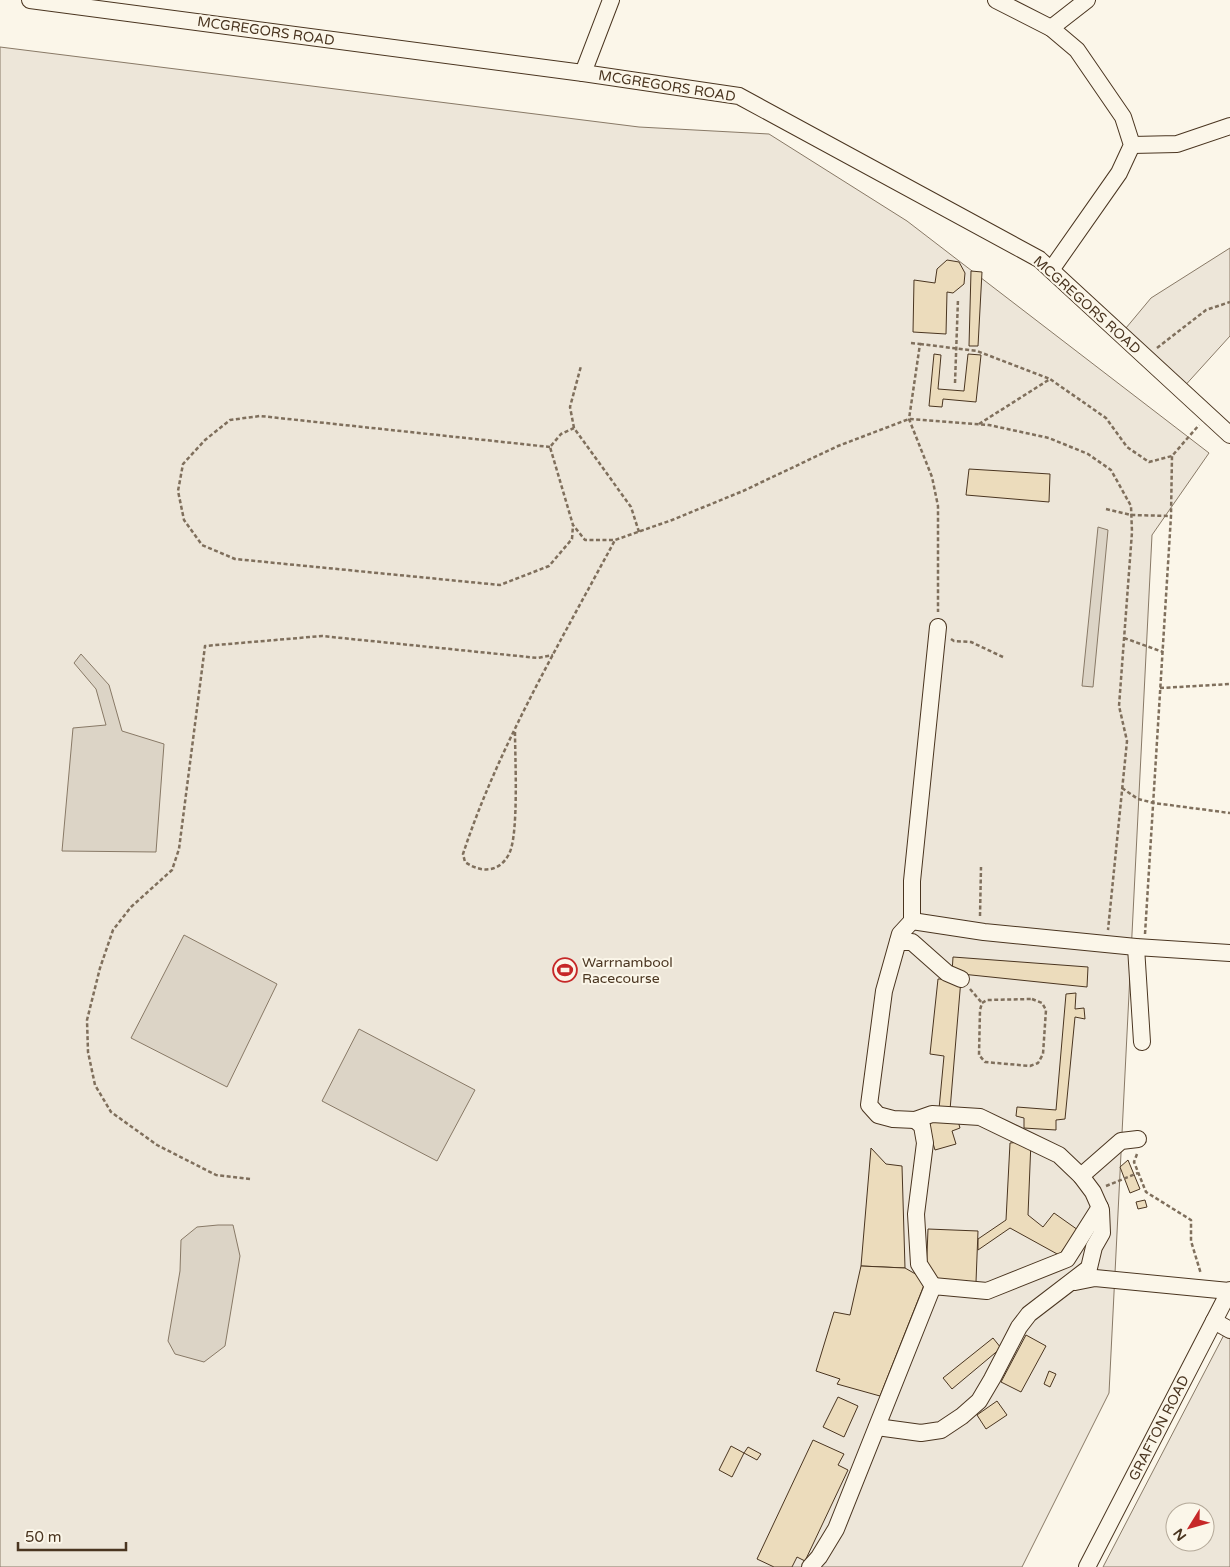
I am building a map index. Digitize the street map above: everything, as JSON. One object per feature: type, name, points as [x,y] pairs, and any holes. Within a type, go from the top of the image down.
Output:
[{"type":"street","name":"MCGREGORS ROAD","points":[[30,0],[584,73],[739,96],[1039,259],[1230,435]]},
{"type":"street","points":[[584,73],[611,0]]},
{"type":"street","points":[[996,0],[1051,28],[1077,50],[1123,117],[1132,145],[1119,174],[1050,270]]},
{"type":"street","points":[[1051,28],[1086,0]]},
{"type":"street","points":[[1132,145],[1177,144],[1230,126]]},
{"type":"street","points":[[877,1427],[921,1433],[941,1430],[962,1416],[978,1400],[992,1379],[1019,1327],[1029,1314],[1073,1283],[1089,1268],[1094,1247],[1102,1233],[1100,1207],[1093,1192],[1081,1176],[1059,1156],[980,1117],[932,1114],[915,1120],[893,1119],[878,1115],[870,1105],[884,991],[900,934],[912,921],[912,881],[938,627]]},
{"type":"street","points":[[912,921],[984,932],[1140,947],[1230,953]]},
{"type":"street","points":[[898,942],[912,942],[947,973],[960,979]]},
{"type":"street","points":[[1140,947],[1142,1042]]},
{"type":"street","points":[[915,1120],[922,1126],[925,1143],[916,1214],[919,1264],[933,1286]]},
{"type":"street","points":[[1081,1176],[1121,1141],[1138,1139]]},
{"type":"street","points":[[933,1286],[987,1292],[1067,1259],[1100,1207]]},
{"type":"street","points":[[1094,1247],[1097,1262],[1110,1279]]},
{"type":"street","points":[[1073,1283],[1095,1278],[1230,1290]]},
{"type":"street","points":[[810,1567],[819,1557],[836,1529],[933,1286]]},
{"type":"street","name":"GRAFTON ROAD","points":[[1087,1567],[1230,1290]]},
{"type":"street","points":[[1214,1321],[1230,1330]]},
{"type":"path","points":[[955,383],[958,299]]},
{"type":"path","points":[[1145,357],[1206,310],[1230,302]]},
{"type":"path","points":[[911,343],[977,351],[1050,380],[1106,418],[1127,447],[1149,462],[1172,456],[1208,415]]},
{"type":"path","points":[[920,344],[909,419],[932,477],[938,506],[938,627],[954,641],[971,642],[1003,657]]},
{"type":"path","points":[[581,366],[570,407],[574,428],[632,507],[639,532]]},
{"type":"path","points":[[978,424],[1050,380]]},
{"type":"path","points":[[260,416],[550,447],[573,526],[572,539],[549,566],[500,585],[235,560],[202,545],[184,520],[178,491],[183,464],[205,440],[230,420],[260,416]]},
{"type":"path","points":[[573,526],[585,540],[615,540],[743,491],[838,446],[909,419],[978,424],[1049,438],[1088,454],[1111,470],[1131,506],[1132,515],[1120,706],[1127,741],[1106,944]]},
{"type":"path","points":[[550,447],[561,434],[574,428]]},
{"type":"path","points":[[1140,947],[1154,803],[1171,516],[1172,456]]},
{"type":"path","points":[[1106,509],[1132,515],[1171,516]]},
{"type":"path","points":[[515,732],[514,836],[509,854],[498,867],[487,871],[474,868],[465,862],[463,854],[497,768],[553,655],[615,540]]},
{"type":"path","points":[[250,1179],[216,1175],[158,1146],[111,1112],[95,1085],[88,1052],[86,1020],[100,968],[113,930],[131,907],[172,870],[180,849],[205,646],[322,636],[538,658],[553,655]]},
{"type":"path","points":[[1124,638],[1163,652]]},
{"type":"path","points":[[1160,688],[1230,684]]},
{"type":"path","points":[[1122,788],[1138,799],[1154,803],[1230,814]]},
{"type":"path","points":[[981,867],[979,911],[984,932]]},
{"type":"path","points":[[1032,999],[1042,1003],[1046,1010],[1043,1054],[1038,1062],[1030,1066],[986,1062],[979,1055],[980,1010],[982,1003],[987,1000],[1032,999]]},
{"type":"path","points":[[1138,1139],[1141,1146],[1134,1162],[1146,1192],[1190,1220],[1191,1241],[1205,1288]]},
{"type":"path","points":[[1093,1192],[1138,1173]]},
{"type":"shaded area","name":"Warrnambool Racecourse","points":[[0,47],[639,127],[769,134],[907,221],[1209,453],[1152,535],[1109,1393],[1022,1567],[0,1567]]},
{"type":"shaded area","points":[[1230,248],[1230,336],[1181,390],[1121,334],[1151,298]]},
{"type":"shaded area","points":[[1098,527],[1108,530],[1093,687],[1082,686]]},
{"type":"shaded area","points":[[81,654],[109,685],[122,731],[164,744],[156,852],[62,851],[73,728],[106,725],[96,689],[74,663]]},
{"type":"shaded area","points":[[184,935],[277,984],[227,1087],[131,1038]]},
{"type":"shaded area","points":[[359,1029],[475,1090],[437,1161],[322,1101]]},
{"type":"shaded area","points":[[233,1225],[240,1256],[225,1346],[204,1362],[175,1354],[168,1341],[180,1271],[181,1240],[197,1227]]},
{"type":"shaded area","points":[[1230,1323],[1230,1567],[1103,1567]]},
{"type":"building","points":[[947,260],[959,262],[965,273],[964,284],[953,293],[947,292],[946,334],[913,332],[914,280],[935,283],[937,269]]},
{"type":"building","points":[[971,271],[982,272],[978,346],[969,346]]},
{"type":"building","points":[[934,354],[941,355],[938,389],[964,391],[968,354],[981,355],[976,402],[943,399],[942,407],[929,406]]},
{"type":"building","points":[[969,469],[1050,474],[1049,502],[966,495]]},
{"type":"building","points":[[953,957],[1088,967],[1087,987],[952,973]]},
{"type":"building","points":[[938,979],[961,979],[950,1110],[939,1109],[944,1056],[930,1054]]},
{"type":"building","points":[[1076,993],[1075,1009],[1084,1008],[1085,1019],[1075,1017],[1065,1119],[1056,1120],[1056,1130],[1024,1128],[1024,1118],[1016,1116],[1017,1107],[1056,1110],[1066,994]]},
{"type":"building","points":[[956,1114],[960,1128],[952,1131],[956,1144],[935,1150],[927,1123]]},
{"type":"building","points":[[1031,1141],[1028,1215],[1043,1227],[1054,1213],[1078,1230],[1059,1255],[1010,1228],[978,1250],[978,1239],[1006,1220],[1010,1143]]},
{"type":"building","points":[[871,1148],[886,1164],[902,1166],[905,1268],[861,1266]]},
{"type":"building","points":[[1128,1160],[1140,1189],[1130,1193],[1120,1167]]},
{"type":"building","points":[[1145,1200],[1147,1207],[1138,1209],[1136,1202]]},
{"type":"building","points":[[928,1229],[978,1231],[976,1282],[926,1280]]},
{"type":"building","points":[[861,1266],[905,1268],[926,1280],[880,1396],[837,1384],[840,1379],[816,1371],[834,1312],[850,1315]]},
{"type":"building","points":[[1026,1335],[1046,1346],[1021,1392],[1001,1382]]},
{"type":"building","points":[[993,1338],[1001,1348],[952,1389],[943,1378]]},
{"type":"building","points":[[1049,1371],[1056,1374],[1050,1387],[1044,1384]]},
{"type":"building","points":[[838,1397],[858,1406],[844,1437],[823,1427]]},
{"type":"building","points":[[997,1401],[1007,1415],[986,1429],[977,1415]]},
{"type":"building","points":[[813,1440],[844,1454],[838,1465],[848,1470],[805,1561],[797,1557],[792,1567],[774,1567],[757,1559]]},
{"type":"building","points":[[731,1446],[744,1453],[732,1477],[719,1470]]},
{"type":"building","points":[[748,1447],[761,1454],[757,1460],[744,1453]]},
{"type":"place","name":"Warrnambool Racecourse","points":[[565,970]]}]
